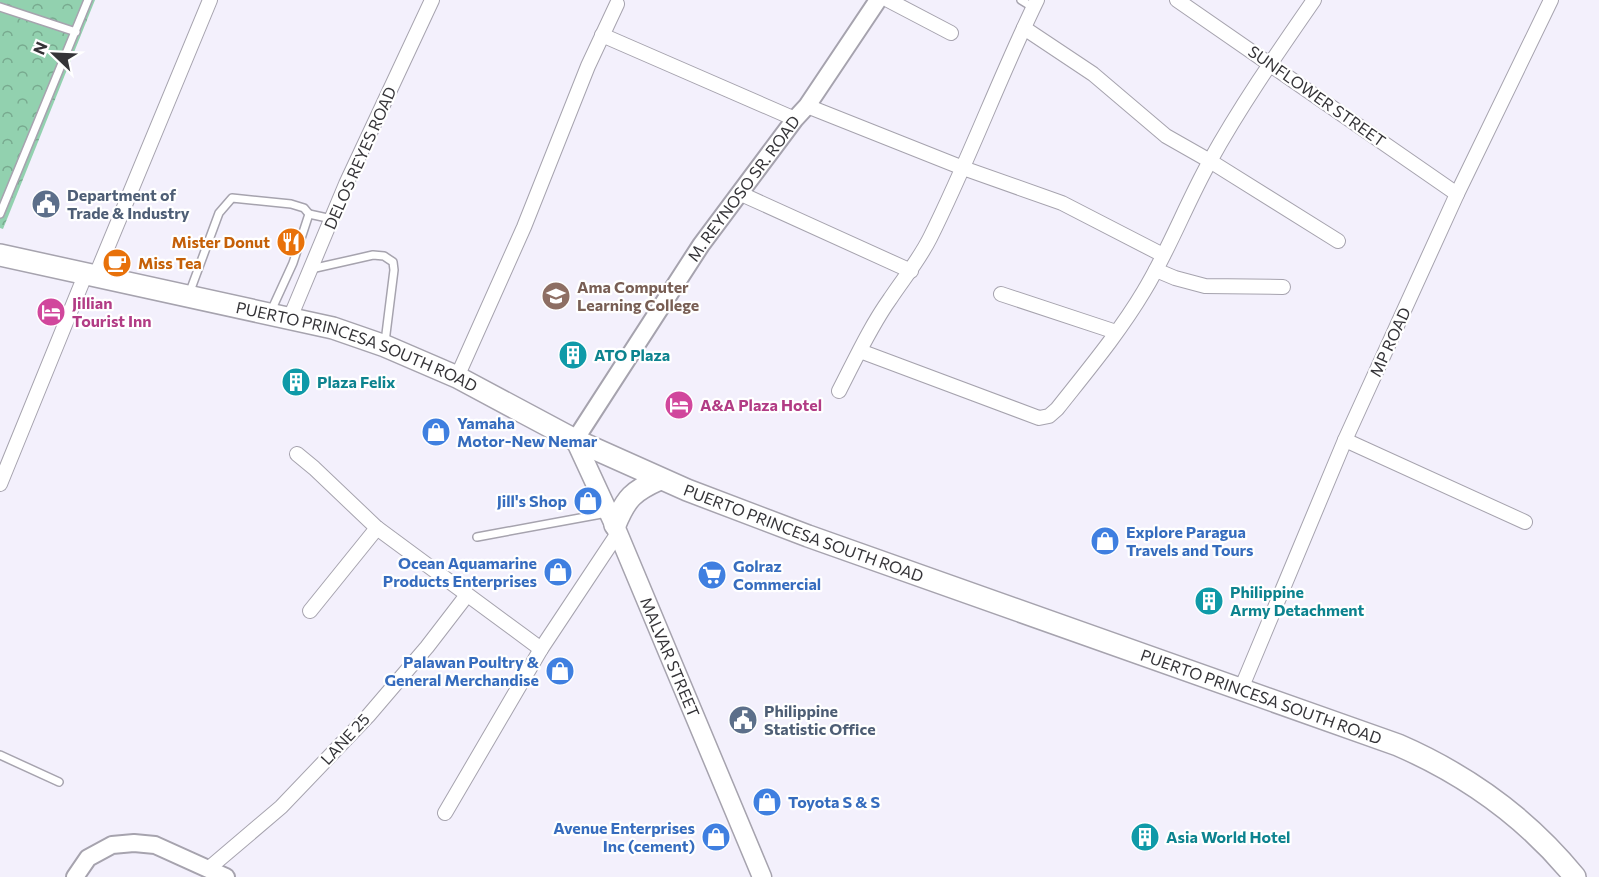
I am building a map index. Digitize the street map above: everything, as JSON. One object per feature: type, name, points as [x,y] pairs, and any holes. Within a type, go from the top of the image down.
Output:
[{"type":"main road","name":"PUERTO PRINCESA SOUTH ROAD","points":[[0,255],[333,328],[385,346],[457,377],[575,440],[660,479],[808,536],[1389,742],[1441,765],[1471,783],[1525,824],[1575,877]]},
{"type":"main road","name":"MALVAR STREET","points":[[575,440],[614,524],[762,877]]},
{"type":"main road","points":[[614,524],[625,502],[645,486],[660,479]]},
{"type":"street","points":[[0,483],[210,0]]},
{"type":"street","name":"DELOS REYES ROAD","points":[[280,316],[311,269],[432,0]]},
{"type":"street","name":"SUNFLOWER STREET","points":[[1177,0],[1457,194]]},
{"type":"street","points":[[860,351],[1039,418],[1049,416],[1057,409],[1116,332],[1143,293],[1210,161],[1270,63],[1314,0]]},
{"type":"street","name":"MP ROAD","points":[[1241,689],[1345,440],[1457,194],[1551,0]]},
{"type":"street","points":[[877,1],[951,33]]},
{"type":"street","name":"M. REYNOSO SR. ROAD","points":[[575,440],[701,245],[807,106],[877,1]]},
{"type":"street","points":[[457,377],[524,227],[588,66],[616,4]]},
{"type":"street","points":[[839,391],[890,299],[911,271],[929,240],[1036,4]]},
{"type":"street","points":[[1024,28],[1093,74],[1166,136],[1338,241]]},
{"type":"street","points":[[602,35],[795,119]]},
{"type":"street","points":[[807,106],[963,168],[1062,203],[1163,255]]},
{"type":"street","points":[[739,193],[911,271]]},
{"type":"street","points":[[1156,270],[1205,286],[1283,286]]},
{"type":"street","points":[[1001,294],[1116,332]]},
{"type":"street","points":[[1345,440],[1525,522]]},
{"type":"street","points":[[297,454],[377,528],[541,649]]},
{"type":"street","points":[[445,813],[614,524]]},
{"type":"street","points":[[310,611],[377,528]]},
{"type":"street","name":"LANE 25","points":[[208,869],[282,807],[368,716],[467,595]]},
{"type":"street","points":[[75,877],[88,858],[112,845],[134,843],[155,845],[226,877]]},
{"type":"lane","points":[[0,214],[88,0]]},
{"type":"lane","points":[[1021,0],[1036,4]]},
{"type":"lane","points":[[0,7],[76,32]]},
{"type":"lane","points":[[188,296],[219,213],[232,198],[291,204],[304,208],[309,214],[332,219]]},
{"type":"lane","points":[[280,316],[293,263],[309,214]]},
{"type":"lane","points":[[311,269],[373,255],[384,256],[393,262],[385,346]]},
{"type":"lane","points":[[477,537],[614,524]]},
{"type":"lane","points":[[0,755],[59,782]]},
{"type":"green space","points":[[0,0],[95,0],[3,229],[0,228]]},
{"type":"place","name":"Department of Trade & Industry","points":[[46,204]]},
{"type":"place","name":"Mister Donut","points":[[291,242]]},
{"type":"place","name":"Miss Tea","points":[[117,263]]},
{"type":"place","name":"Ama Computer Learning College","points":[[556,296]]},
{"type":"place","name":"Jillian Tourist Inn","points":[[51,312]]},
{"type":"place","name":"ATO Plaza","points":[[573,355]]},
{"type":"place","name":"Plaza Felix","points":[[296,382]]},
{"type":"place","name":"A&A Plaza Hotel","points":[[679,405]]},
{"type":"place","name":"Yamaha Motor-New Nemar","points":[[436,432]]},
{"type":"place","name":"Jill's Shop","points":[[588,501]]},
{"type":"place","name":"Explore Paragua Travels and Tours","points":[[1105,541]]},
{"type":"place","name":"Ocean Aquamarine Products Enterprises","points":[[558,572]]},
{"type":"place","name":"Golraz Commercial","points":[[712,575]]},
{"type":"place","name":"Philippine Army Detachment","points":[[1209,601]]},
{"type":"place","name":"Palawan Poultry & General Merchandise","points":[[560,671]]},
{"type":"place","name":"Philippine Statistic Office","points":[[743,720]]},
{"type":"place","name":"Toyota S & S","points":[[767,802]]},
{"type":"place","name":"Avenue Enterprises Inc (cement)","points":[[716,837]]},
{"type":"place","name":"Asia World Hotel","points":[[1145,837]]}]
